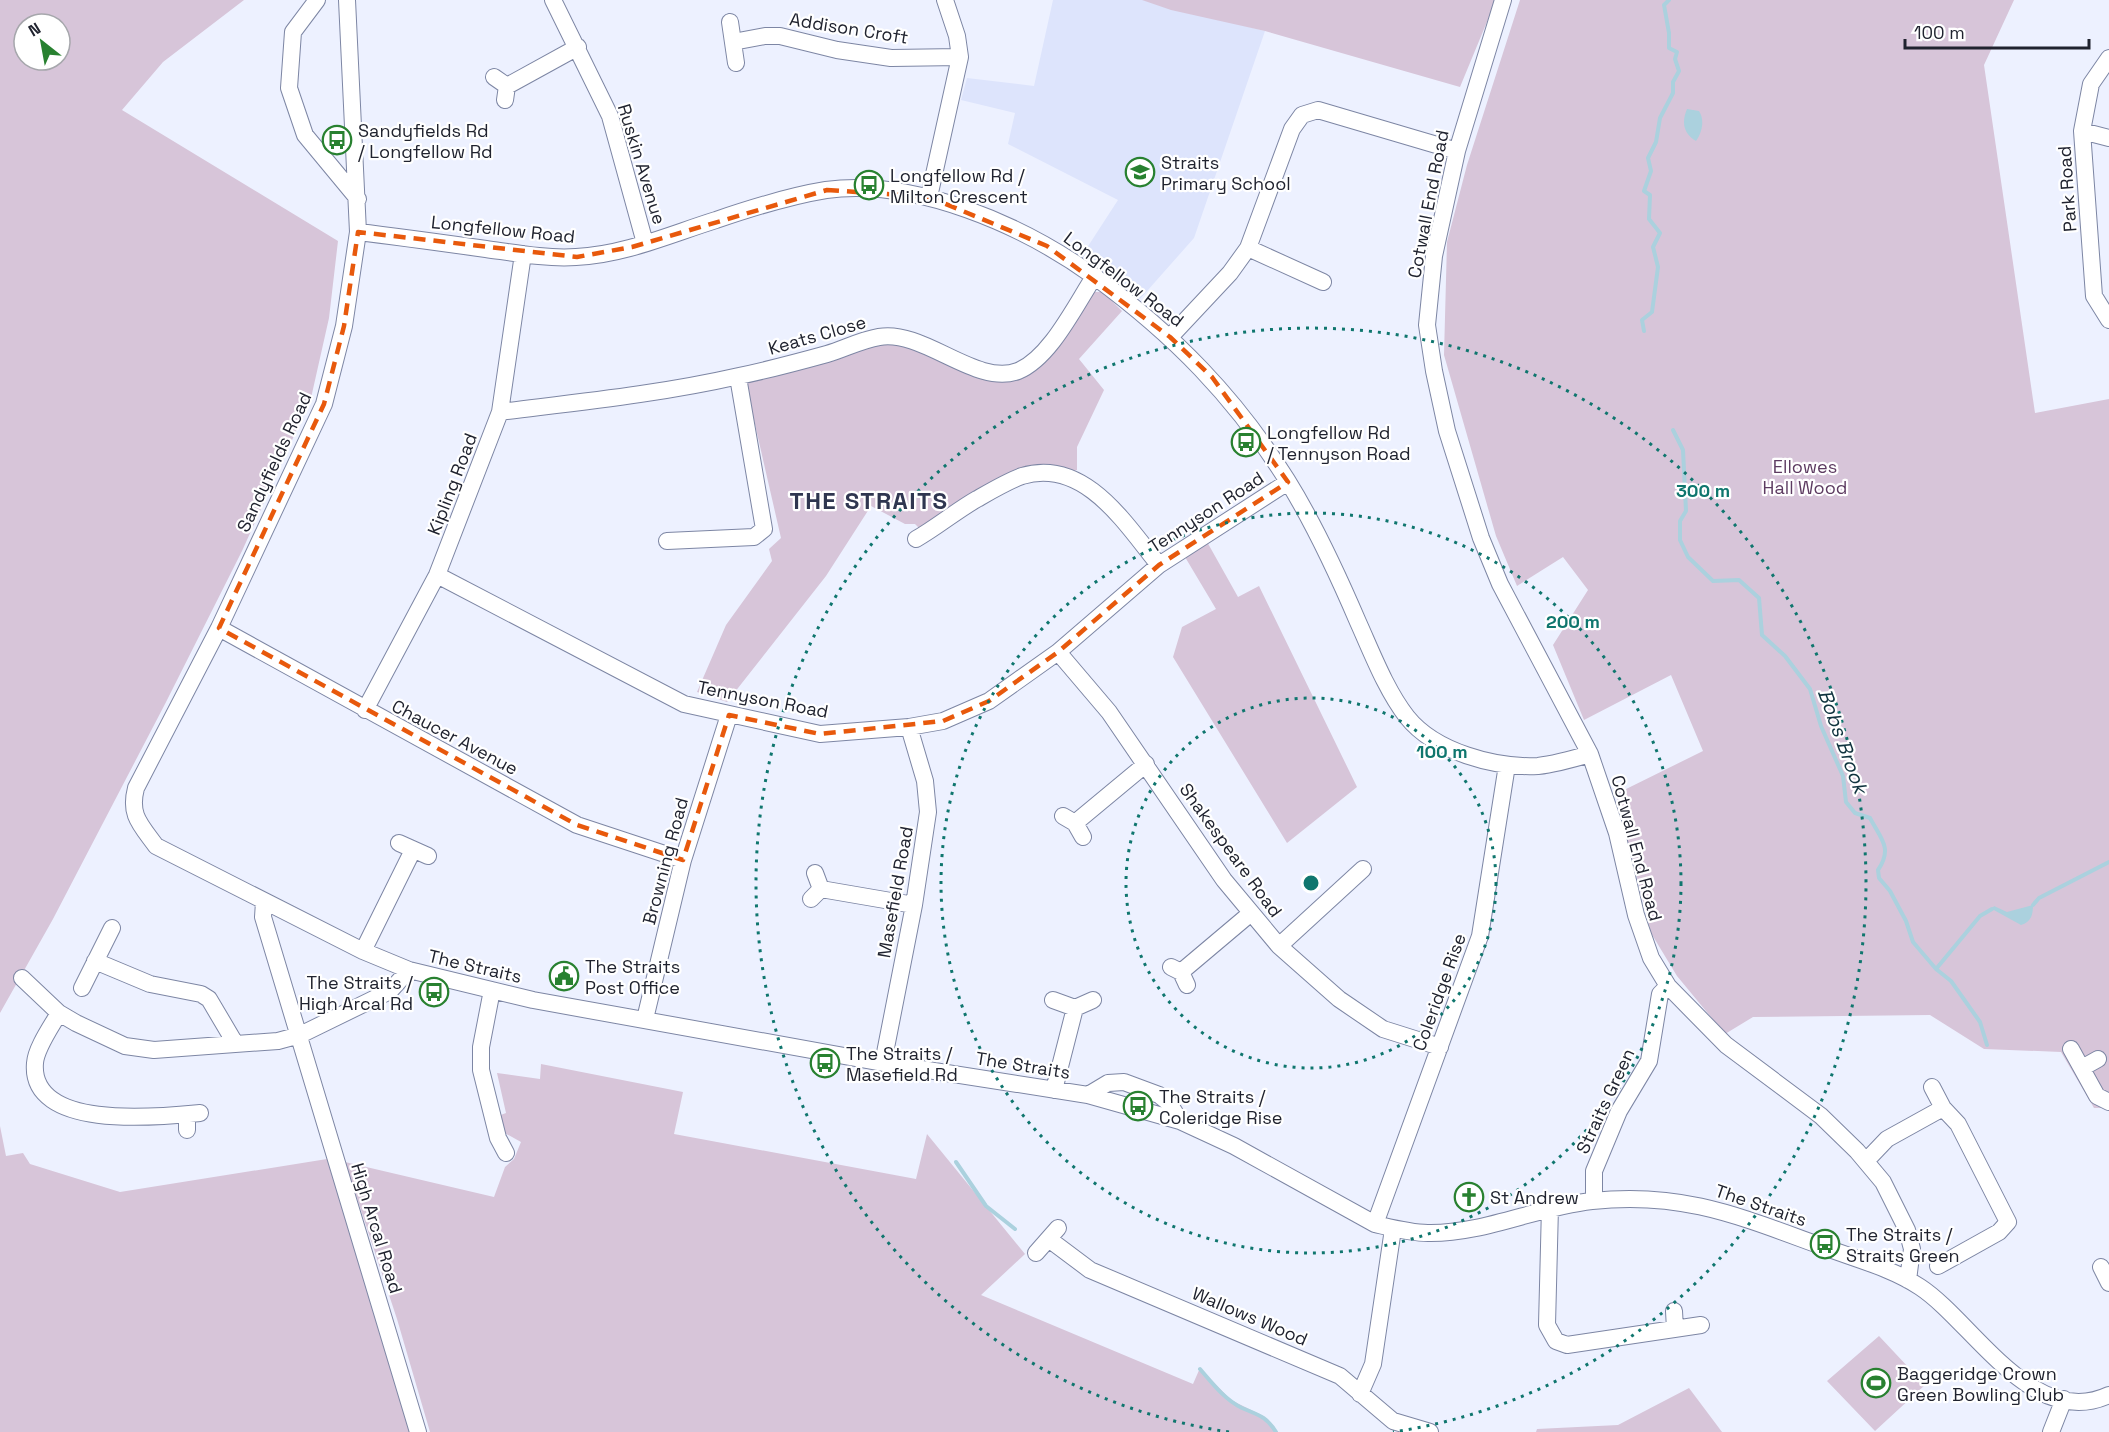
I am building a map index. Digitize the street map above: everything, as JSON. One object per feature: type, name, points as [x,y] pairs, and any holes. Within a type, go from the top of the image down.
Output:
[{"type":"street","points":[[317,0],[293,32],[289,88],[305,135],[358,199]]},
{"type":"street","name":"Sandyfields Road","points":[[131,806],[145,769],[219,628],[324,404],[344,326],[358,232],[347,0]]},
{"type":"street","name":"Ruskin Avenue","points":[[553,0],[610,116],[645,243]]},
{"type":"street","points":[[929,197],[960,57],[957,36],[945,0]]},
{"type":"street","name":"Cotwall End Road","points":[[1503,0],[1456,151],[1434,256],[1427,325],[1445,422],[1481,538],[1500,585],[1590,754],[1617,833],[1643,941],[1668,986],[1726,1045],[1821,1116],[1866,1161],[1882,1182],[1907,1230],[1912,1249],[1908,1280]]},
{"type":"street","points":[[730,22],[736,63]]},
{"type":"street","name":"Addison Croft","points":[[733,42],[765,36],[780,36],[837,50],[891,58],[960,57]]},
{"type":"street","points":[[502,88],[578,47]]},
{"type":"street","name":"Park Road","points":[[2108,320],[2094,296],[2082,131],[2091,84],[2109,58]]},
{"type":"street","points":[[1170,337],[1230,273],[1248,248],[1292,129],[1302,115],[1318,110],[1456,151]]},
{"type":"street","points":[[2082,131],[2109,138]]},
{"type":"street","name":"Longfellow Road","points":[[358,232],[523,254],[577,257],[645,243],[752,209],[827,190],[889,191],[929,197],[980,215],[1047,246],[1094,277],[1170,337],[1212,377],[1288,482],[1325,546],[1375,659],[1407,717],[1442,745],[1508,765],[1550,764],[1590,754]]},
{"type":"street","points":[[1248,248],[1325,282]]},
{"type":"street","name":"Kipling Road","points":[[365,710],[437,575],[500,412],[523,254]]},
{"type":"street","name":"Keats Close","points":[[500,412],[648,394],[738,377],[827,354],[879,337],[892,336],[907,338],[975,367],[996,373],[1012,373],[1027,366],[1045,351],[1094,277]]},
{"type":"street","points":[[665,541],[754,537],[764,529],[738,377]]},
{"type":"street","points":[[914,540],[976,499],[1022,477],[1055,475],[1078,481],[1096,492],[1108,503],[1159,565]]},
{"type":"street","name":"Tennyson Road","points":[[437,575],[684,704],[820,734],[909,727],[943,721],[989,701],[1058,652],[1159,565],[1288,482]]},
{"type":"street","name":"Chaucer Avenue","points":[[219,628],[577,825],[683,860]]},
{"type":"street","name":"Shakespeare Road","points":[[1058,652],[1109,712],[1224,880],[1279,946],[1339,999],[1383,1029],[1440,1047]]},
{"type":"street","name":"Browning Road","points":[[645,1019],[683,860],[729,715]]},
{"type":"street","name":"Masefield Road","points":[[883,1063],[914,905],[928,799],[909,727]]},
{"type":"street","points":[[1074,825],[1146,764]]},
{"type":"street","name":"Coleridge Rise","points":[[1374,1224],[1480,936],[1508,765]]},
{"type":"street","name":"The Straits","points":[[131,806],[139,823],[156,846],[363,951],[409,970],[492,990],[883,1063],[1088,1095],[1180,1121],[1234,1146],[1374,1224],[1393,1229],[1428,1233],[1467,1229],[1550,1207],[1594,1201],[1662,1198],[1721,1209],[1888,1270],[1908,1280],[1932,1296],[1974,1339],[2035,1390],[2064,1400]]},
{"type":"street","points":[[363,951],[413,850]]},
{"type":"street","points":[[1279,946],[1363,868]]},
{"type":"street","points":[[815,873],[816,894],[914,905]]},
{"type":"street","name":"High Arcal Road","points":[[264,902],[263,917],[418,1432]]},
{"type":"street","points":[[1180,975],[1251,913]]},
{"type":"street","points":[[82,988],[112,928]]},
{"type":"street","points":[[95,961],[150,984],[201,994],[209,999],[235,1043]]},
{"type":"street","points":[[22,978],[58,1013],[115,1042],[136,1049],[154,1050],[278,1041],[300,1035],[390,991],[409,970]]},
{"type":"street","name":"Straits Green","points":[[1594,1201],[1594,1171],[1619,1111],[1649,1061],[1660,994],[1668,986]]},
{"type":"street","points":[[492,990],[482,1047],[481,1070],[497,1145]]},
{"type":"street","points":[[1053,1000],[1075,1008],[1093,1000]]},
{"type":"street","points":[[1054,1090],[1075,1008]]},
{"type":"street","points":[[58,1013],[35,1060],[35,1074],[41,1087],[63,1107],[82,1114],[191,1119]]},
{"type":"street","points":[[2071,1049],[2097,1096],[2109,1102]]},
{"type":"street","points":[[2082,1068],[2098,1059]]},
{"type":"street","points":[[1088,1095],[1108,1083],[1124,1082],[1159,1095],[1168,1103],[1180,1121]]},
{"type":"street","points":[[1932,1087],[1943,1108],[1958,1124],[2008,1222],[1999,1232],[1938,1266]]},
{"type":"street","points":[[1866,1161],[1887,1139],[1943,1108]]},
{"type":"street","points":[[1550,1207],[1547,1325],[1556,1341],[1567,1345],[1701,1325]]},
{"type":"street","points":[[1360,1394],[1372,1364],[1393,1229]]},
{"type":"street","name":"Wallows Wood","points":[[1036,1253],[1054,1234],[1090,1270],[1341,1376],[1394,1421],[1430,1432]]},
{"type":"street","points":[[2101,1267],[2109,1283]]},
{"type":"street","points":[[1674,1311],[1675,1329]]},
{"type":"street","points":[[2051,1432],[2064,1400],[2084,1401],[2109,1395]]},
{"type":"highlighted area","points":[[827,190],[929,197],[1047,246],[1170,337],[1212,377],[1288,482],[1159,565],[1058,652],[989,701],[943,721],[820,734],[729,715],[683,860],[577,825],[219,628],[324,404],[344,326],[358,232],[577,257],[632,247]]},
{"type":"shaded area","name":"Straits Primary School","points":[[1053,0],[1228,0],[1225,21],[1265,31],[1194,238],[1140,299],[1081,257],[1118,200],[1008,144],[1015,113],[961,100],[967,78],[1034,86]]},
{"type":"shaded area","points":[[1687,109],[1699,111],[1702,118],[1700,134],[1696,141],[1685,128],[1684,119]]},
{"type":"shaded area","points":[[2033,905],[2031,918],[2021,925],[1992,909],[1994,906],[2007,912]]},
{"type":"green space","points":[[0,0],[244,0],[163,62],[122,110],[338,241],[329,318],[311,398],[242,551],[53,919],[0,1013]]},
{"type":"green space","points":[[1142,0],[1496,0],[1460,87],[1265,31],[1171,10]]},
{"type":"green space","name":"Ellowes Hall Wood","points":[[1520,0],[2014,0],[1984,65],[2035,413],[2109,399],[2109,1108],[2094,1108],[2061,1052],[1984,1049],[1930,1015],[1753,1017],[1725,1034],[1677,976],[1651,933],[1616,794],[1703,751],[1671,675],[1584,720],[1553,645],[1588,590],[1563,557],[1517,586],[1496,536],[1444,355],[1447,242],[1467,165]]},
{"type":"green space","points":[[1103,292],[1122,311],[1079,359],[1104,390],[1077,447],[1077,470],[1071,472],[1051,467],[926,529],[919,528],[915,524],[905,524],[871,506],[826,576],[727,702],[697,692],[726,625],[772,561],[769,549],[781,538],[745,381],[881,339],[1015,376],[1090,293]]},
{"type":"green space","points":[[1206,540],[1238,597],[1259,586],[1357,787],[1287,843],[1173,657],[1182,627],[1216,609],[1185,557]]},
{"type":"green space","points":[[541,1064],[683,1092],[674,1134],[916,1179],[927,1134],[1025,1254],[981,1295],[1193,1384],[1200,1368],[1231,1400],[1263,1416],[1276,1432],[430,1432],[397,1319],[345,1162],[494,1197],[505,1167],[514,1159],[521,1142],[501,1131],[498,1116],[506,1113],[497,1073],[540,1079]]},
{"type":"green space","points":[[0,1126],[6,1156],[23,1153],[30,1164],[120,1192],[327,1159],[410,1432],[0,1432]]},
{"type":"green space","name":"Baggeridge Crown Green Bowling Club","points":[[1879,1336],[1925,1385],[1875,1431],[1827,1381]]},
{"type":"green space","points":[[1689,1388],[1722,1432],[1536,1432],[1537,1429],[1618,1425]]},
{"type":"waterway","name":"Bobs Brook","points":[[1644,331],[1642,320],[1652,312],[1658,267],[1653,247],[1660,233],[1649,219],[1650,195],[1644,191],[1651,171],[1648,158],[1656,142],[1660,118],[1673,93],[1673,82],[1679,71],[1675,59],[1677,52],[1669,48],[1664,5],[1669,0]]},
{"type":"waterway","name":"Bobs Brook","points":[[1673,430],[1683,450],[1686,511],[1680,521],[1680,540],[1688,557],[1713,581],[1739,580],[1759,598],[1762,635],[1785,656],[1810,689],[1821,726],[1843,776],[1846,802],[1855,813],[1870,818],[1884,844],[1885,856],[1878,870],[1879,878],[1890,891],[1906,921],[1913,942],[1936,969],[1951,981],[1980,1022],[1987,1045]]},
{"type":"waterway","points":[[2033,905],[2039,898],[2109,862]]},
{"type":"waterway","points":[[1936,969],[1980,916],[1992,909]]},
{"type":"waterway","points":[[956,1162],[986,1206],[1015,1229]]},
{"type":"waterway","points":[[1200,1369],[1219,1391],[1242,1408],[1265,1419],[1276,1432]]},
{"type":"place","name":"Sandyfields Rd / Longfellow Rd","points":[[337,140]]},
{"type":"place","name":"Straits Primary School","points":[[1140,172]]},
{"type":"place","name":"Longfellow Rd / Milton Crescent","points":[[869,185]]},
{"type":"place","name":"Longfellow Rd / Tennyson Road","points":[[1246,442]]},
{"type":"place","name":"The Straits Post Office","points":[[564,976]]},
{"type":"place","name":"The Straits / High Arcal Rd","points":[[434,992]]},
{"type":"place","name":"The Straits / Masefield Rd","points":[[825,1063]]},
{"type":"place","name":"The Straits / Coleridge Rise","points":[[1138,1106]]},
{"type":"place","name":"St Andrew","points":[[1469,1197]]},
{"type":"place","name":"The Straits / Straits Green","points":[[1825,1244]]},
{"type":"place","name":"Baggeridge Crown Green Bowling Club","points":[[1876,1383]]},
{"type":"district","name":"THE STRAITS","points":[[869,500]]}]
